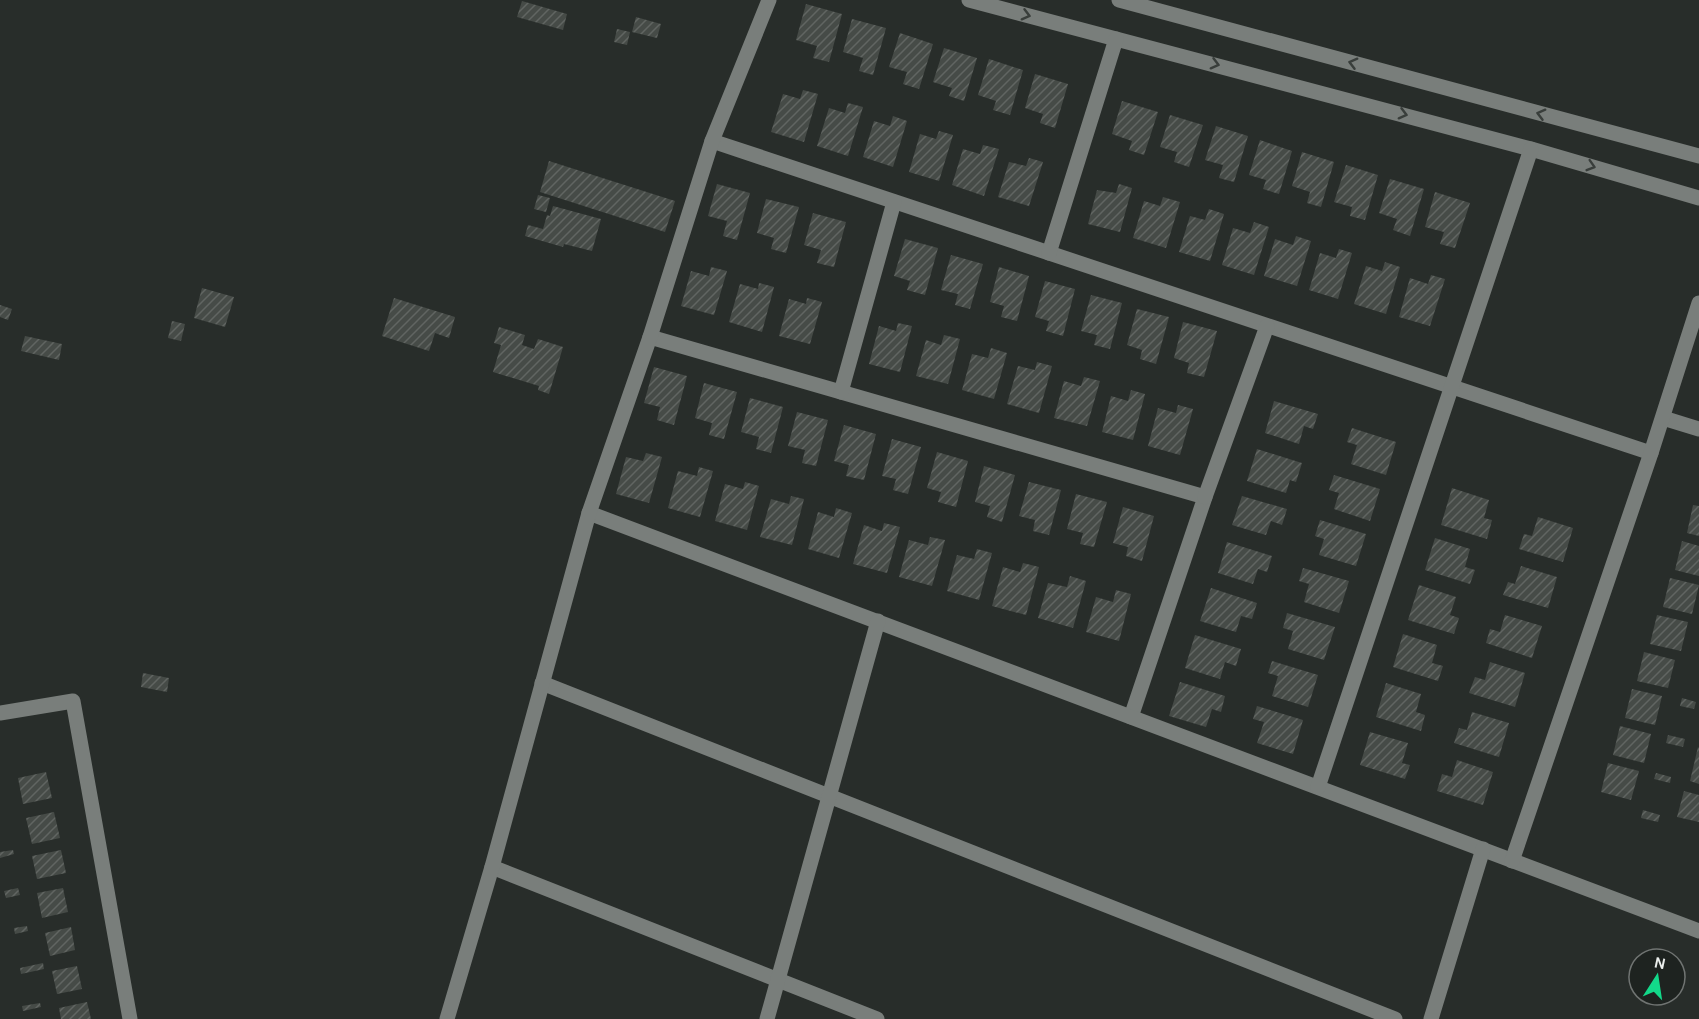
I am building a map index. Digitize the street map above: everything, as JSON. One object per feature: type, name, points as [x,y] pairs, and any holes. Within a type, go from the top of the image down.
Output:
[{"type":"street","points":[[447,1019],[492,867],[589,513],[650,337],[712,141],[769,0]]},
{"type":"street","points":[[969,0],[1531,148],[1699,198]]},
{"type":"street","points":[[1119,0],[1699,156]]},
{"type":"street","points":[[1049,253],[1116,39]]},
{"type":"street","points":[[712,141],[1651,453]]},
{"type":"street","points":[[1318,787],[1531,148]]},
{"type":"street","points":[[841,392],[894,202]]},
{"type":"street","points":[[1512,861],[1663,418],[1699,303]]},
{"type":"street","points":[[1131,717],[1204,497],[1267,326]]},
{"type":"street","points":[[650,337],[1204,497]]},
{"type":"street","points":[[1663,418],[1699,429]]},
{"type":"street","points":[[589,513],[1699,931]]},
{"type":"street","points":[[767,1019],[878,621]]},
{"type":"street","points":[[542,683],[1395,1019]]},
{"type":"street","points":[[0,714],[73,701],[130,1019]]},
{"type":"street","points":[[1431,1019],[1483,849]]},
{"type":"street","points":[[492,867],[877,1019]]},
{"type":"building","points":[[522,1],[567,14],[563,30],[517,17]]},
{"type":"building","points":[[806,4],[842,14],[829,62],[813,58],[817,46],[796,40]]},
{"type":"building","points":[[636,17],[661,24],[657,38],[632,32]]},
{"type":"building","points":[[852,19],[886,28],[873,75],[859,71],[863,58],[843,52]]},
{"type":"building","points":[[617,29],[630,32],[627,45],[614,42]]},
{"type":"building","points":[[900,33],[933,44],[919,89],[903,84],[907,72],[889,67]]},
{"type":"building","points":[[944,48],[977,58],[964,101],[949,96],[952,88],[933,82]]},
{"type":"building","points":[[989,59],[1023,70],[1010,115],[993,110],[996,101],[978,95]]},
{"type":"building","points":[[1035,74],[1068,84],[1055,128],[1040,123],[1043,114],[1025,108]]},
{"type":"building","points":[[803,90],[818,94],[804,142],[771,132],[783,94],[800,99]]},
{"type":"building","points":[[1122,101],[1158,112],[1144,155],[1129,150],[1132,141],[1112,134]]},
{"type":"building","points":[[848,103],[863,107],[848,156],[817,146],[829,108],[845,113]]},
{"type":"building","points":[[1170,115],[1203,125],[1189,167],[1174,162],[1177,152],[1160,147]]},
{"type":"building","points":[[893,116],[907,121],[893,167],[863,157],[874,121],[890,126]]},
{"type":"building","points":[[1216,126],[1248,136],[1234,182],[1219,178],[1223,165],[1205,160]]},
{"type":"building","points":[[939,131],[953,135],[939,181],[909,172],[920,134],[936,139]]},
{"type":"building","points":[[1260,140],[1292,151],[1279,194],[1263,189],[1266,180],[1249,175]]},
{"type":"building","points":[[983,145],[999,149],[984,196],[952,185],[963,149],[980,154]]},
{"type":"building","points":[[1302,152],[1334,162],[1321,207],[1307,203],[1310,192],[1292,186]]},
{"type":"building","points":[[1029,158],[1043,162],[1029,206],[998,197],[1009,162],[1026,166]]},
{"type":"building","points":[[549,161],[675,201],[665,232],[540,192]]},
{"type":"building","points":[[1346,165],[1378,175],[1365,220],[1350,216],[1352,207],[1334,202]]},
{"type":"building","points":[[1390,179],[1424,189],[1410,236],[1393,230],[1397,219],[1379,213]]},
{"type":"building","points":[[717,184],[750,193],[737,240],[723,236],[727,221],[708,216]]},
{"type":"building","points":[[1119,184],[1132,188],[1120,232],[1088,224],[1097,190],[1116,193]]},
{"type":"building","points":[[1435,192],[1470,203],[1455,248],[1440,244],[1444,232],[1425,227]]},
{"type":"building","points":[[538,195],[550,198],[546,212],[534,209]]},
{"type":"building","points":[[1163,197],[1180,202],[1166,248],[1133,238],[1144,201],[1160,206]]},
{"type":"building","points":[[766,199],[799,207],[786,253],[771,249],[774,238],[757,233]]},
{"type":"building","points":[[553,206],[601,219],[592,251],[564,244],[563,247],[525,236],[528,225],[543,229],[547,215],[550,216]]},
{"type":"building","points":[[1209,209],[1224,214],[1210,261],[1179,252],[1190,216],[1205,220]]},
{"type":"building","points":[[813,213],[846,222],[834,267],[817,263],[821,250],[804,245]]},
{"type":"building","points":[[1254,222],[1269,227],[1254,275],[1222,265],[1233,228],[1250,233]]},
{"type":"building","points":[[1296,236],[1311,241],[1297,286],[1264,276],[1275,239],[1293,245]]},
{"type":"building","points":[[905,239],[938,248],[925,295],[907,290],[910,281],[894,276]]},
{"type":"building","points":[[1339,249],[1352,253],[1338,299],[1309,290],[1320,253],[1336,258]]},
{"type":"building","points":[[951,255],[983,264],[970,309],[955,305],[958,294],[941,290]]},
{"type":"building","points":[[1385,262],[1400,267],[1386,314],[1354,304],[1366,266],[1382,271]]},
{"type":"building","points":[[711,267],[727,271],[714,315],[681,306],[691,271],[709,276]]},
{"type":"building","points":[[999,267],[1029,276],[1017,321],[1001,317],[1004,306],[990,302]]},
{"type":"building","points":[[1431,275],[1445,279],[1430,326],[1399,317],[1410,278],[1428,284]]},
{"type":"building","points":[[1045,281],[1075,289],[1063,336],[1046,331],[1049,321],[1035,317]]},
{"type":"building","points":[[759,283],[774,287],[762,332],[729,322],[740,284],[758,289]]},
{"type":"building","points":[[202,288],[234,297],[225,327],[194,318]]},
{"type":"building","points":[[1091,295],[1122,303],[1110,349],[1094,345],[1097,335],[1081,331]]},
{"type":"building","points":[[394,298],[455,317],[449,338],[435,333],[429,351],[382,336]]},
{"type":"building","points":[[807,298],[822,302],[810,344],[779,336],[789,299],[806,304]]},
{"type":"building","points":[[0,305],[12,309],[8,320],[0,317]]},
{"type":"building","points":[[1137,309],[1169,317],[1156,364],[1140,359],[1142,350],[1127,345]]},
{"type":"building","points":[[172,321],[185,324],[181,341],[168,338]]},
{"type":"building","points":[[1183,322],[1217,331],[1204,377],[1187,373],[1189,363],[1174,358]]},
{"type":"building","points":[[898,323],[912,326],[900,372],[869,364],[879,326],[896,331]]},
{"type":"building","points":[[499,327],[525,335],[522,345],[534,349],[538,339],[563,347],[549,394],[538,390],[539,386],[493,372],[501,345],[494,343]]},
{"type":"building","points":[[944,335],[960,339],[948,384],[916,376],[926,340],[941,345]]},
{"type":"building","points":[[25,336],[62,344],[59,360],[21,351]]},
{"type":"building","points":[[991,348],[1007,353],[994,399],[962,390],[972,354],[988,358]]},
{"type":"building","points":[[1037,362],[1052,366],[1039,413],[1007,404],[1018,366],[1035,370]]},
{"type":"building","points":[[654,367],[687,376],[674,425],[657,420],[660,407],[644,403]]},
{"type":"building","points":[[1084,377],[1100,381],[1087,426],[1054,418],[1064,381],[1081,386]]},
{"type":"building","points":[[704,383],[737,392],[724,439],[709,435],[712,423],[695,418]]},
{"type":"building","points":[[1131,390],[1145,394],[1133,440],[1102,432],[1111,396],[1128,401]]},
{"type":"building","points":[[750,398],[783,407],[771,453],[756,449],[759,437],[741,432]]},
{"type":"building","points":[[1274,401],[1318,414],[1313,429],[1304,426],[1299,444],[1265,433]]},
{"type":"building","points":[[1178,405],[1193,409],[1180,455],[1148,446],[1158,408],[1176,413]]},
{"type":"building","points":[[797,412],[828,420],[816,466],[802,463],[805,450],[788,446]]},
{"type":"building","points":[[844,425],[876,434],[864,480],[846,476],[849,465],[834,461]]},
{"type":"building","points":[[1352,428],[1396,442],[1386,475],[1351,464],[1357,445],[1347,442]]},
{"type":"building","points":[[892,439],[921,447],[908,494],[893,490],[896,479],[882,476]]},
{"type":"building","points":[[1257,449],[1302,463],[1296,482],[1290,480],[1286,493],[1247,481]]},
{"type":"building","points":[[937,452],[968,461],[956,507],[938,502],[941,492],[927,488]]},
{"type":"building","points":[[646,453],[662,457],[649,503],[616,494],[626,457],[643,461]]},
{"type":"building","points":[[984,466],[1015,475],[1002,522],[987,517],[990,506],[975,502]]},
{"type":"building","points":[[699,467],[713,471],[700,517],[668,508],[678,471],[697,476]]},
{"type":"building","points":[[1334,475],[1380,489],[1370,521],[1334,509],[1339,493],[1329,490]]},
{"type":"building","points":[[745,482],[759,486],[747,530],[715,521],[725,484],[743,489]]},
{"type":"building","points":[[1029,482],[1061,490],[1049,535],[1033,531],[1035,520],[1019,516]]},
{"type":"building","points":[[1452,488],[1489,500],[1484,518],[1492,520],[1487,539],[1441,525]]},
{"type":"building","points":[[1076,494],[1107,502],[1094,547],[1080,544],[1083,533],[1067,529]]},
{"type":"building","points":[[791,496],[804,499],[792,545],[760,537],[771,499],[789,504]]},
{"type":"building","points":[[1242,496],[1287,509],[1282,525],[1271,521],[1266,535],[1232,525]]},
{"type":"building","points":[[1693,505],[1699,506],[1699,536],[1687,533]]},
{"type":"building","points":[[1123,507],[1154,516],[1142,561],[1126,556],[1128,547],[1113,543]]},
{"type":"building","points":[[836,508],[852,513],[839,558],[808,549],[818,512],[834,517]]},
{"type":"building","points":[[1538,517],[1573,528],[1563,562],[1519,549],[1524,534],[1532,536]]},
{"type":"building","points":[[1320,520],[1366,534],[1356,566],[1319,555],[1324,539],[1315,536]]},
{"type":"building","points":[[884,523],[900,527],[887,573],[853,564],[864,525],[882,531]]},
{"type":"building","points":[[930,537],[945,540],[932,586],[899,577],[909,540],[928,545]]},
{"type":"building","points":[[1435,538],[1470,549],[1465,567],[1475,570],[1470,584],[1425,570]]},
{"type":"building","points":[[1682,541],[1699,546],[1699,576],[1675,570]]},
{"type":"building","points":[[1227,542],[1272,556],[1267,572],[1258,569],[1253,584],[1218,573]]},
{"type":"building","points":[[977,549],[992,553],[979,600],[947,591],[957,555],[974,559]]},
{"type":"building","points":[[1023,563],[1039,567],[1026,615],[992,606],[1003,567],[1020,572]]},
{"type":"building","points":[[1521,566],[1557,577],[1548,608],[1503,595],[1508,582],[1515,584]]},
{"type":"building","points":[[1303,568],[1349,581],[1339,613],[1304,602],[1309,584],[1299,581]]},
{"type":"building","points":[[1070,576],[1086,581],[1073,628],[1038,618],[1048,583],[1067,587]]},
{"type":"building","points":[[1670,578],[1699,585],[1692,614],[1663,607]]},
{"type":"building","points":[[1419,585],[1456,597],[1450,615],[1459,618],[1454,634],[1408,620]]},
{"type":"building","points":[[1211,588],[1257,603],[1252,619],[1241,616],[1236,632],[1200,621]]},
{"type":"building","points":[[1116,590],[1131,594],[1119,641],[1086,632],[1096,597],[1113,602]]},
{"type":"building","points":[[1287,613],[1335,627],[1324,660],[1288,649],[1293,631],[1283,628]]},
{"type":"building","points":[[1505,615],[1542,626],[1532,658],[1486,643],[1490,629],[1500,632]]},
{"type":"building","points":[[1657,615],[1688,622],[1681,651],[1650,644]]},
{"type":"building","points":[[1403,634],[1437,645],[1432,663],[1443,666],[1438,681],[1393,667]]},
{"type":"building","points":[[1195,635],[1241,649],[1236,666],[1225,662],[1220,679],[1185,668]]},
{"type":"building","points":[[1644,652],[1675,660],[1668,688],[1637,681]]},
{"type":"building","points":[[1272,661],[1318,675],[1308,707],[1272,696],[1278,676],[1268,673]]},
{"type":"building","points":[[1490,662],[1525,673],[1515,707],[1469,693],[1475,677],[1485,680]]},
{"type":"building","points":[[143,673],[169,678],[167,692],[141,687]]},
{"type":"building","points":[[1180,682],[1225,696],[1221,712],[1212,709],[1206,727],[1169,716]]},
{"type":"building","points":[[1386,683],[1421,694],[1416,712],[1425,715],[1421,731],[1376,717]]},
{"type":"building","points":[[1632,689],[1662,696],[1655,725],[1625,718]]},
{"type":"building","points":[[1682,698],[1696,702],[1694,709],[1680,706]]},
{"type":"building","points":[[1257,706],[1303,720],[1293,754],[1257,743],[1264,722],[1253,719]]},
{"type":"building","points":[[1472,712],[1509,723],[1499,757],[1454,743],[1459,728],[1467,730]]},
{"type":"building","points":[[1620,726],[1651,734],[1644,763],[1613,755]]},
{"type":"building","points":[[1370,732],[1408,743],[1402,763],[1410,765],[1405,779],[1360,765]]},
{"type":"building","points":[[1668,735],[1685,739],[1683,747],[1666,743]]},
{"type":"building","points":[[1699,748],[1699,784],[1690,781]]},
{"type":"building","points":[[1457,760],[1493,772],[1483,805],[1437,791],[1442,774],[1452,777]]},
{"type":"building","points":[[1608,763],[1639,771],[1631,800],[1601,792]]},
{"type":"building","points":[[46,772],[52,798],[23,804],[18,778]]},
{"type":"building","points":[[1656,773],[1671,777],[1670,783],[1654,779]]},
{"type":"building","points":[[1684,791],[1699,795],[1699,822],[1677,817]]},
{"type":"building","points":[[1643,810],[1660,815],[1658,822],[1641,818]]},
{"type":"building","points":[[54,812],[60,838],[32,844],[26,818]]},
{"type":"building","points":[[13,850],[14,854],[0,858],[0,852]]},
{"type":"building","points":[[61,850],[66,873],[37,879],[32,856]]},
{"type":"building","points":[[18,888],[20,895],[6,898],[4,891]]},
{"type":"building","points":[[63,888],[68,912],[42,918],[37,893]]},
{"type":"building","points":[[27,926],[28,931],[15,934],[14,928]]},
{"type":"building","points":[[71,927],[75,950],[50,956],[45,933]]},
{"type":"building","points":[[43,963],[44,969],[21,974],[20,968]]},
{"type":"building","points":[[77,966],[82,989],[57,994],[52,971]]},
{"type":"building","points":[[87,1002],[91,1019],[61,1019],[59,1008]]},
{"type":"building","points":[[40,1003],[41,1007],[23,1011],[22,1006]]}]
